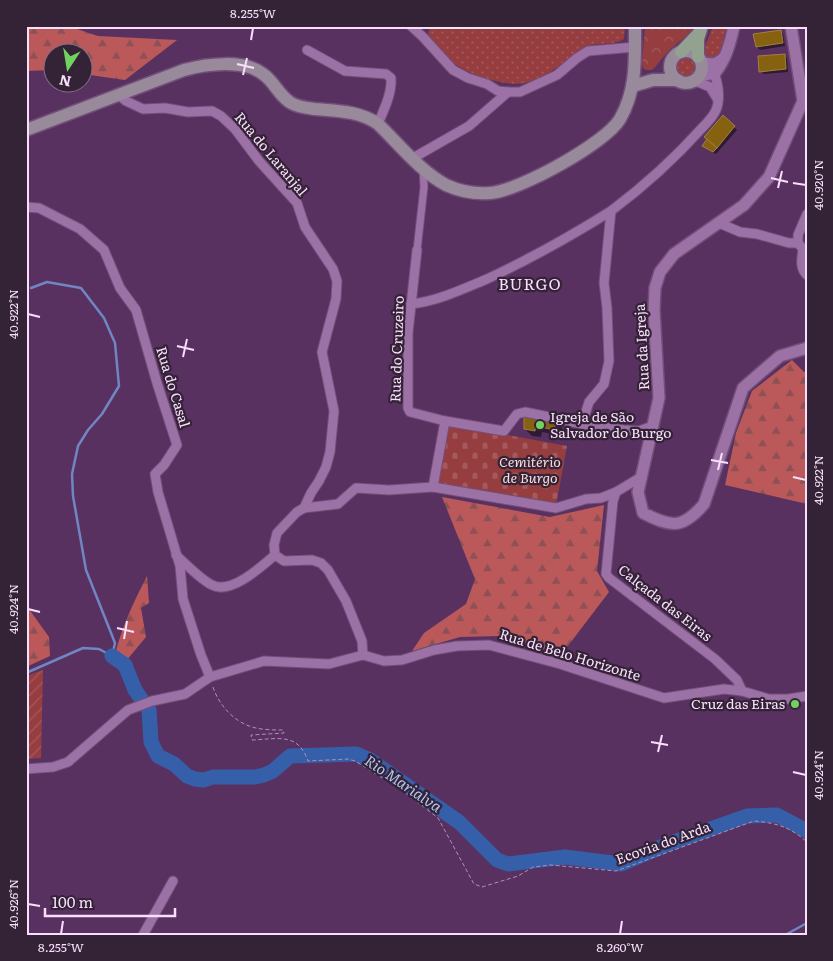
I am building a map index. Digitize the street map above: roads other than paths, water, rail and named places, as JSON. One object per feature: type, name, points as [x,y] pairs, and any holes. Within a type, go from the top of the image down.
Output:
[{"type":"main road","points":[[26,130],[200,65],[238,65],[253,68],[264,74],[279,94],[293,105],[358,114],[370,118],[429,174],[447,185],[468,192],[491,193],[520,185],[544,174],[605,136],[614,128],[621,118],[634,86],[635,26]]},
{"type":"main road","points":[[653,80],[701,29]]},
{"type":"main road","points":[[701,29],[703,69]]},
{"type":"main road","points":[[681,52],[690,52],[703,69]]},
{"type":"main road","points":[[670,64],[672,74],[678,80]]},
{"type":"main road","points":[[634,86],[653,80],[678,80],[683,82],[703,69]]},
{"type":"street","points":[[411,26],[453,70],[468,78],[487,84],[498,91],[508,92],[520,92],[557,75],[588,51],[635,47]]},
{"type":"street","points":[[703,69],[726,57],[734,26]]},
{"type":"street","name":"Rua da Igreja","points":[[791,26],[805,99],[770,177],[744,205],[674,254],[660,272],[655,288],[654,310],[660,398],[638,492],[643,513],[661,521],[678,524],[694,516],[704,504],[744,388],[780,356],[807,348]]},
{"type":"street","points":[[306,50],[345,71],[386,74],[391,78],[391,86],[378,124]]},
{"type":"street","points":[[703,69],[710,87],[718,100]]},
{"type":"street","points":[[411,304],[442,297],[524,262],[551,248],[610,211],[647,181],[688,143],[716,110],[718,100],[703,69]]},
{"type":"street","points":[[413,158],[469,126],[508,92]]},
{"type":"street","name":"Rua do Laranjal","points":[[119,95],[143,109],[166,108],[188,112],[212,111],[221,116],[235,129],[297,203],[305,227],[333,268],[337,281],[336,299],[322,352],[334,411],[330,452],[326,467],[304,508]]},
{"type":"street","name":"Rua do Cruzeiro","points":[[423,168],[424,187],[408,333],[408,408],[410,412],[446,422]]},
{"type":"street","name":"Rua do Casal","points":[[26,207],[39,208],[80,229],[104,250],[120,288],[136,310],[177,445],[164,465],[155,474],[158,492],[180,566],[183,599],[210,677]]},
{"type":"street","points":[[582,424],[589,402],[604,384],[608,361],[607,308],[604,283],[610,211]]},
{"type":"street","points":[[807,214],[798,235],[798,243],[803,249],[801,262],[803,271],[807,275]]},
{"type":"street","points":[[719,223],[740,232],[757,234],[788,243],[798,243]]},
{"type":"street","points":[[433,487],[446,422],[504,431],[516,414],[525,412],[582,424],[624,430],[639,431],[653,426]]},
{"type":"street","points":[[363,655],[362,641],[346,601],[328,570],[321,563],[312,560],[284,561],[276,556],[274,545],[277,534],[297,512],[304,508],[338,504],[356,488],[389,490],[433,487],[556,508],[586,499],[601,498],[616,492],[641,477]]},
{"type":"street","name":"Calçada das Eiras","points":[[616,492],[613,501],[606,574],[715,660],[737,680],[742,691]]},
{"type":"street","points":[[176,554],[212,585],[221,588],[228,587],[244,579],[276,556]]},
{"type":"street","name":"Rua de Belo Horizonte","points":[[26,769],[53,767],[68,762],[128,710],[152,701],[185,694],[210,677],[264,661],[329,664],[363,655],[384,661],[402,660],[434,650],[457,646],[489,645],[560,664],[664,698],[724,689],[742,691],[769,699],[788,700],[807,696]]},
{"type":"street","points":[[143,935],[173,881]]},
{"type":"waterway","points":[[26,673],[83,648],[99,649],[112,656],[115,643],[86,570],[73,496],[72,474],[78,446],[88,430],[102,414],[119,386],[115,343],[104,318],[81,288],[47,282],[31,288]]},
{"type":"waterway","name":"Rio Marialva","points":[[112,656],[125,665],[135,690],[149,710],[151,742],[158,756],[174,764],[187,776],[204,780],[213,777],[255,777],[273,771],[290,756],[356,754],[370,760],[459,822],[497,860],[508,864],[565,857],[621,864],[668,844],[747,816],[777,815],[807,831]]},
{"type":"waterway","points":[[785,935],[807,923]]},
{"type":"place","name":"Igreja de São Salvador do Burgo","points":[[540,425]]},
{"type":"place","name":"Cruz das Eiras","points":[[795,704]]},
{"type":"district","name":"BURGO","points":[[530,284]]},
{"type":"park label","name":"Cemitério de Burgo","points":[[530,470]]}]
